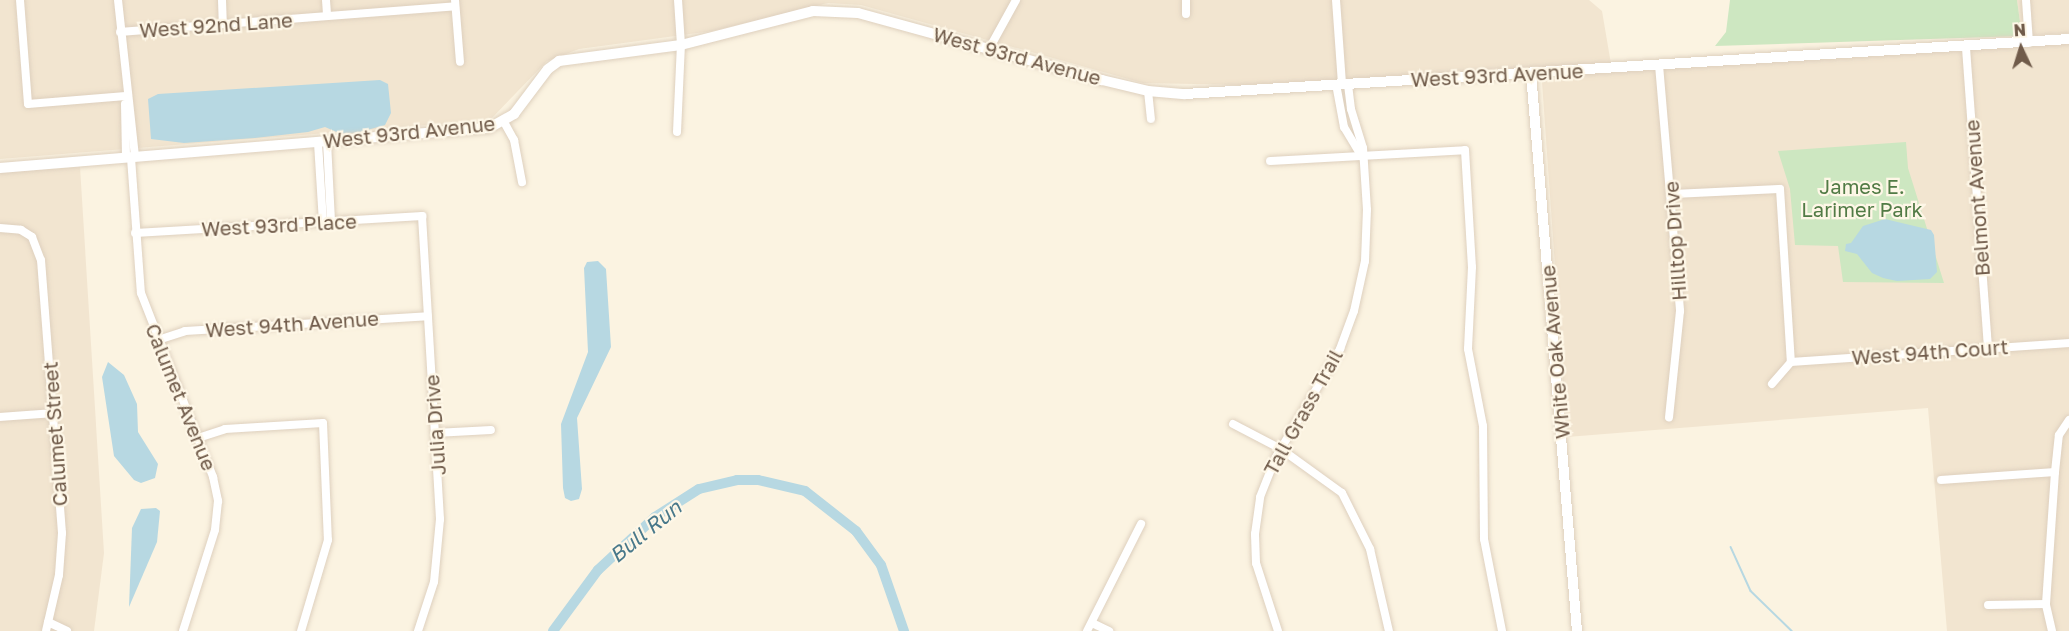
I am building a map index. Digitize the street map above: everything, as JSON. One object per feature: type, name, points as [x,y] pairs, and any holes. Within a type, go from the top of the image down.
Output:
[{"type":"street","points":[[20,0],[28,104],[126,96]]},
{"type":"street","name":"Calumet Avenue","points":[[118,0],[141,293],[215,482],[219,511],[183,631]]},
{"type":"street","points":[[222,0],[223,24]]},
{"type":"street","points":[[326,0],[327,16]]},
{"type":"street","points":[[677,132],[681,45],[678,0]]},
{"type":"street","points":[[989,49],[1016,0]]},
{"type":"street","points":[[1186,0],[1186,14]]},
{"type":"street","points":[[1336,0],[1342,83]]},
{"type":"street","points":[[2026,0],[2029,43]]},
{"type":"street","points":[[455,3],[460,62]]},
{"type":"street","name":"West 92nd Lane","points":[[120,32],[327,16],[455,3]]},
{"type":"street","name":"West 93rd Avenue","points":[[0,168],[489,128],[504,122],[548,69],[559,61],[681,45],[797,14],[830,10],[858,13],[1148,91],[1185,94],[1966,48],[2069,39]]},
{"type":"street","name":"Belmont Avenue","points":[[1966,48],[1988,347]]},
{"type":"street","name":"Hilltop Drive","points":[[1659,65],[1672,194],[1680,311],[1669,417]]},
{"type":"street","name":"White Oak Avenue","points":[[1531,73],[1577,631]]},
{"type":"street","name":"Tall Grass Trail","points":[[1342,83],[1344,127],[1362,157]]},
{"type":"street","name":"Tall Grass Trail","points":[[1278,631],[1258,574],[1255,534],[1263,486],[1281,449],[1326,377],[1354,310],[1367,237],[1363,143],[1342,83]]},
{"type":"street","points":[[1148,91],[1151,119]]},
{"type":"street","points":[[504,122],[514,140],[522,182]]},
{"type":"street","points":[[322,142],[327,222]]},
{"type":"street","points":[[1270,162],[1465,150],[1472,267],[1468,349],[1483,426],[1484,539],[1502,631]]},
{"type":"street","points":[[1672,194],[1780,189],[1791,362],[1772,384]]},
{"type":"street","name":"West 93rd Place","points":[[135,233],[422,216]]},
{"type":"street","name":"Julia Drive","points":[[418,631],[431,593],[439,546],[435,433],[422,216]]},
{"type":"street","name":"Calumet Street","points":[[0,228],[21,230],[32,237],[41,260],[62,533],[59,575],[46,631]]},
{"type":"street","name":"West 94th Avenue","points":[[158,340],[190,331],[428,316]]},
{"type":"street","name":"West 94th Court","points":[[1791,362],[2069,343]]},
{"type":"street","points":[[0,417],[54,413]]},
{"type":"street","points":[[2052,631],[2046,604],[2055,472],[2059,435],[2068,422]]},
{"type":"street","points":[[198,438],[225,429],[323,423],[328,540],[301,631]]},
{"type":"street","points":[[1233,424],[1281,449],[1332,482],[1348,502],[1373,559],[1389,631]]},
{"type":"street","points":[[435,433],[491,430]]},
{"type":"street","points":[[1941,480],[2055,472]]},
{"type":"street","points":[[1088,631],[1141,524]]},
{"type":"street","points":[[1988,605],[2046,604]]},
{"type":"street","points":[[48,622],[67,631]]},
{"type":"street","points":[[1092,623],[1109,631]]},
{"type":"shaded area","points":[[0,0],[1589,0],[1602,11],[1611,64],[1245,85],[1143,83],[861,5],[828,3],[712,31],[579,49],[547,61],[490,120],[0,159]]},
{"type":"shaded area","points":[[2017,0],[2069,0],[2069,33],[2022,36]]},
{"type":"shaded area","points":[[2069,43],[2069,631],[1947,631],[1928,408],[1567,437],[1542,82],[1566,76],[1625,70]]},
{"type":"shaded area","points":[[80,167],[104,553],[94,631],[0,631],[0,172]]},
{"type":"green space","points":[[1730,0],[2017,0],[2022,36],[1715,46],[1726,32]]},
{"type":"green space","name":"James E. Larimer Park","points":[[1906,142],[1908,168],[1944,283],[1843,282],[1838,246],[1795,245],[1790,189],[1778,151]]},
{"type":"water","points":[[380,80],[388,84],[391,113],[385,125],[357,133],[341,134],[325,127],[308,132],[184,143],[151,139],[148,99],[158,94]]},
{"type":"water","points":[[1885,219],[1931,230],[1934,235],[1937,272],[1930,279],[1897,281],[1883,278],[1872,273],[1857,254],[1845,251],[1846,244],[1851,243],[1863,226]]},
{"type":"water","points":[[598,261],[606,269],[611,347],[577,418],[582,489],[579,499],[571,501],[565,498],[563,488],[561,424],[588,352],[584,268],[587,262]]},
{"type":"water","points":[[108,362],[124,375],[137,404],[138,432],[158,464],[155,478],[141,483],[134,480],[114,456],[102,377]]},
{"type":"water","points":[[156,508],[160,511],[157,542],[129,607],[132,528],[141,509]]},
{"type":"waterway","name":"Bull Run","points":[[553,631],[598,570],[655,517],[699,489],[737,480],[758,480],[805,491],[856,531],[881,565],[904,631]]},
{"type":"waterway","name":"Bull Run","points":[[1731,547],[1751,591],[1792,631]]}]
